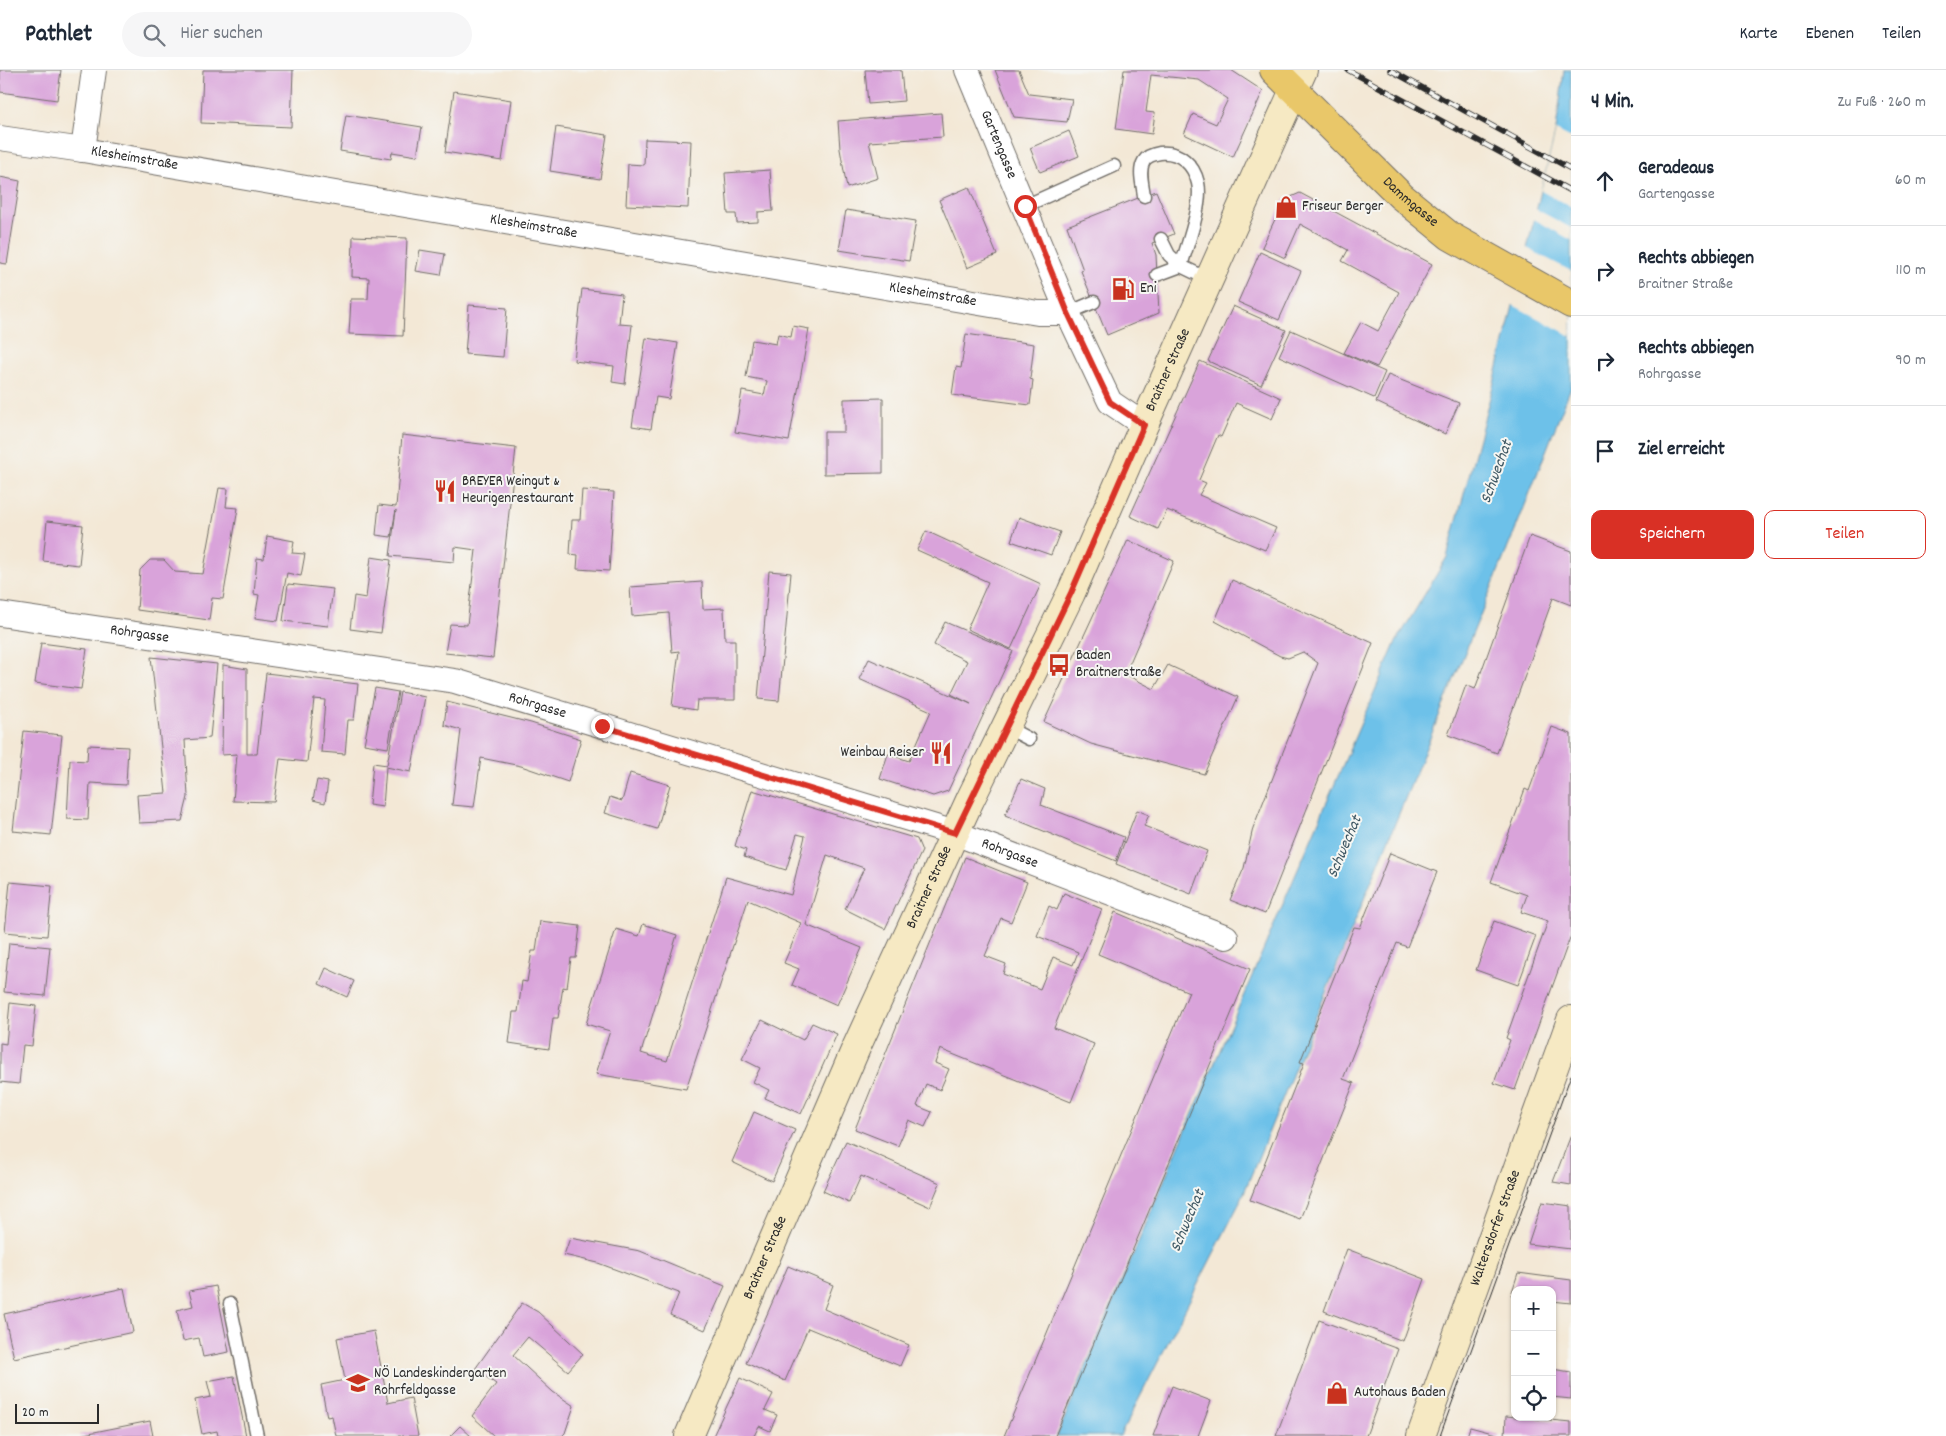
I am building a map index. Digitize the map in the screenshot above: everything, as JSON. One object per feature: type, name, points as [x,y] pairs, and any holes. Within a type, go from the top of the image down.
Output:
[{"type":"main road","name":"Dammgasse","points":[[1274,70],[1299,80],[1400,196],[1450,236],[1571,304]]},
{"type":"main road","name":"Braitner Straße","points":[[689,1436],[856,1048],[955,833],[1017,733],[1071,593],[1144,425],[1299,80]]},
{"type":"main road","name":"Waltersdorfer Straße","points":[[1421,1436],[1571,1020]]},
{"type":"street","points":[[83,150],[94,70]]},
{"type":"street","name":"Gartengasse","points":[[967,70],[1068,313],[1110,402],[1144,425]]},
{"type":"street","name":"Klesheimstraße","points":[[0,138],[83,150],[1038,314],[1068,313]]},
{"type":"street","name":"Rohrgasse","points":[[0,614],[455,681],[955,833],[1226,938]]},
{"type":"lane","points":[[1144,196],[1141,172],[1144,160],[1153,154],[1168,152],[1181,156],[1193,170],[1199,185],[1197,211],[1181,266]]},
{"type":"lane","points":[[1025,206],[1114,166]]},
{"type":"lane","points":[[1161,239],[1169,255],[1181,266],[1210,280]]},
{"type":"lane","points":[[1157,275],[1181,266]]},
{"type":"lane","points":[[1068,313],[1094,302]]},
{"type":"lane","points":[[230,1304],[257,1436]]},
{"type":"water","name":"Schwechat","points":[[1564,70],[1571,70],[1571,387],[1520,518],[1241,1200],[1120,1436],[1057,1436],[1168,1171],[1395,644],[1447,557],[1496,375],[1556,130]]},
{"type":"pier","points":[[1556,130],[1571,138],[1571,207],[1541,191]]},
{"type":"pier","points":[[1534,208],[1571,228],[1571,240],[1532,218]]},
{"type":"pier","points":[[1525,247],[1571,271],[1571,336],[1511,304]]},
{"type":"building","points":[[0,70],[61,70],[57,100],[0,92]]},
{"type":"building","points":[[203,70],[293,70],[291,127],[201,123]]},
{"type":"building","points":[[865,70],[901,70],[904,101],[868,104]]},
{"type":"building","points":[[995,70],[1019,70],[1029,94],[1072,99],[1067,122],[1014,117]]},
{"type":"building","points":[[1124,70],[1231,70],[1263,91],[1233,157],[1184,134],[1193,114],[1216,124],[1228,99],[1199,80],[1151,75],[1146,112],[1155,113],[1152,134],[1116,129]]},
{"type":"building","points":[[454,91],[511,100],[502,161],[445,152]]},
{"type":"building","points":[[941,113],[943,137],[869,142],[878,178],[847,188],[840,149],[838,121]]},
{"type":"building","points":[[346,115],[422,127],[417,156],[392,152],[391,159],[340,151]]},
{"type":"building","points":[[556,127],[607,135],[600,179],[550,171]]},
{"type":"building","points":[[1069,131],[1079,156],[1040,172],[1030,148]]},
{"type":"building","points":[[645,139],[691,141],[688,208],[626,205],[628,164],[644,165]]},
{"type":"building","points":[[770,170],[773,211],[758,212],[758,222],[737,223],[736,214],[728,214],[725,173]]},
{"type":"building","points":[[0,177],[20,181],[7,264],[0,263]]},
{"type":"building","points":[[969,187],[997,255],[967,268],[939,200]]},
{"type":"building","points":[[1156,191],[1174,234],[1152,243],[1156,255],[1159,313],[1107,335],[1081,271],[1083,270],[1067,226]]},
{"type":"building","points":[[1300,193],[1432,264],[1377,367],[1344,353],[1361,322],[1378,331],[1399,292],[1342,261],[1348,250],[1300,224],[1285,258],[1262,247],[1284,200]]},
{"type":"building","points":[[846,210],[916,221],[909,261],[839,250]]},
{"type":"building","points":[[353,236],[407,238],[403,336],[349,334],[351,299],[368,299],[369,278],[352,277]]},
{"type":"building","points":[[420,250],[445,254],[441,275],[416,271]]},
{"type":"building","points":[[1260,252],[1301,271],[1279,320],[1238,302]]},
{"type":"building","points":[[582,289],[622,294],[619,324],[632,325],[625,384],[612,382],[614,366],[574,361]]},
{"type":"building","points":[[469,305],[507,308],[503,357],[465,354]]},
{"type":"building","points":[[1233,306],[1286,330],[1261,385],[1208,361]]},
{"type":"building","points":[[793,326],[809,329],[789,441],[735,432],[742,391],[764,395],[767,381],[746,377],[752,340],[776,344],[778,334],[791,337]]},
{"type":"building","points":[[1291,330],[1385,372],[1374,398],[1279,356]]},
{"type":"building","points":[[966,334],[1034,344],[1030,379],[1033,380],[1030,405],[952,395],[956,367],[961,368]]},
{"type":"building","points":[[646,338],[678,343],[669,399],[656,397],[651,429],[632,426]]},
{"type":"building","points":[[1200,361],[1281,398],[1272,419],[1236,403],[1221,437],[1218,435],[1199,480],[1206,483],[1199,495],[1276,528],[1265,550],[1167,510],[1158,529],[1130,516]]},
{"type":"building","points":[[1388,375],[1459,403],[1445,434],[1376,402]]},
{"type":"building","points":[[883,398],[883,473],[824,474],[824,432],[844,432],[844,399]]},
{"type":"building","points":[[402,435],[516,448],[493,658],[445,653],[450,624],[467,625],[476,550],[455,547],[454,562],[390,556],[396,510],[391,537],[376,535],[379,505],[396,507]]},
{"type":"building","points":[[219,488],[228,489],[226,507],[238,508],[223,599],[212,598],[209,620],[137,610],[140,570],[150,560],[164,560],[175,572],[203,574]]},
{"type":"building","points":[[582,490],[614,492],[609,571],[577,569],[578,555],[570,554],[572,520],[580,520]]},
{"type":"building","points":[[1019,517],[1060,532],[1051,555],[1011,541]]},
{"type":"building","points":[[47,521],[83,525],[79,565],[43,561]]},
{"type":"building","points":[[926,531],[1041,584],[1011,649],[967,629],[988,582],[917,550]]},
{"type":"building","points":[[267,536],[294,541],[292,553],[305,554],[301,576],[287,573],[278,621],[255,618],[259,595],[254,594],[257,558],[264,559]]},
{"type":"building","points":[[1530,536],[1571,551],[1571,605],[1553,598],[1497,753],[1448,735],[1466,685],[1475,689]]},
{"type":"building","points":[[1128,540],[1174,561],[1125,674],[1154,689],[1168,665],[1238,697],[1204,774],[1091,744],[1044,722]]},
{"type":"building","points":[[371,557],[391,560],[381,633],[350,629],[354,596],[366,598]]},
{"type":"building","points":[[769,571],[791,573],[779,701],[758,699]]},
{"type":"building","points":[[1232,580],[1373,643],[1265,914],[1230,900],[1244,868],[1253,828],[1318,663],[1303,652],[1288,658],[1280,656],[1215,621]]},
{"type":"building","points":[[702,582],[703,609],[724,608],[725,640],[735,640],[735,700],[697,700],[696,710],[672,706],[679,651],[672,652],[669,613],[632,616],[630,587]]},
{"type":"building","points":[[288,584],[333,589],[328,626],[283,621]]},
{"type":"building","points":[[945,622],[1013,651],[948,791],[933,796],[880,779],[888,754],[909,761],[931,711],[859,679],[869,659],[971,704],[951,694],[967,661],[934,645]]},
{"type":"building","points":[[41,643],[87,649],[81,689],[35,683]]},
{"type":"building","points":[[151,657],[217,664],[210,738],[185,740],[188,797],[182,821],[139,823],[137,795],[166,793]]},
{"type":"building","points":[[223,665],[247,669],[247,754],[257,754],[266,673],[358,684],[354,720],[348,720],[345,754],[321,752],[325,700],[314,699],[307,762],[280,759],[274,802],[233,801],[237,754],[222,755]]},
{"type":"building","points":[[375,688],[398,692],[388,748],[364,744]]},
{"type":"building","points":[[400,692],[425,697],[411,772],[386,767],[383,807],[369,805],[373,763],[387,765]]},
{"type":"building","points":[[447,702],[531,723],[581,739],[568,782],[521,766],[481,758],[474,807],[452,805],[461,730],[444,725]]},
{"type":"building","points":[[1552,727],[1571,734],[1571,935],[1515,1090],[1494,1083],[1510,1040],[1506,1038],[1548,921],[1521,912],[1527,895],[1491,882],[1525,789],[1529,791]]},
{"type":"building","points":[[24,731],[62,735],[51,835],[13,831]]},
{"type":"building","points":[[88,745],[128,747],[126,785],[90,783],[88,820],[67,819],[70,760],[87,761]]},
{"type":"building","points":[[630,773],[670,785],[657,829],[605,813],[610,797],[622,801]]},
{"type":"building","points":[[1021,779],[1045,789],[1041,805],[1124,837],[1116,861],[1005,815]]},
{"type":"building","points":[[317,780],[328,782],[325,803],[313,800]]},
{"type":"building","points":[[752,790],[917,839],[922,851],[885,929],[845,909],[864,868],[827,855],[806,925],[862,948],[837,1005],[792,985],[799,969],[784,963],[801,923],[748,900],[686,1089],[596,1074],[610,1031],[586,1024],[616,929],[639,936],[643,924],[677,935],[641,1053],[667,1061],[726,877],[791,895],[805,836],[797,834],[786,870],[744,857],[746,850],[735,846]]},
{"type":"building","points":[[1137,810],[1149,815],[1144,826],[1207,851],[1191,894],[1116,864]]},
{"type":"building","points":[[1390,853],[1437,872],[1407,947],[1397,943],[1343,1079],[1354,1083],[1300,1219],[1250,1200],[1304,1063],[1300,1062],[1354,927],[1360,928]]},
{"type":"building","points":[[965,857],[1027,882],[1011,922],[1001,918],[985,956],[1006,964],[1003,974],[1040,989],[1053,957],[1073,965],[1078,952],[1037,936],[1049,906],[1057,910],[1064,893],[1102,909],[1054,1028],[1094,1044],[1071,1102],[940,1049],[935,1063],[949,1069],[940,1090],[926,1084],[917,1106],[932,1112],[925,1127],[909,1120],[898,1146],[855,1129]]},
{"type":"building","points":[[10,882],[52,886],[47,936],[5,932]]},
{"type":"building","points":[[1115,912],[1250,969],[1055,1436],[1004,1436],[1189,992],[1098,954]]},
{"type":"building","points":[[540,921],[580,926],[576,958],[571,958],[567,988],[563,987],[558,1018],[553,1018],[549,1049],[509,1043],[513,1012],[518,1012],[522,981],[527,982],[532,951],[536,951]]},
{"type":"building","points":[[1494,921],[1536,936],[1518,985],[1476,970]]},
{"type":"building","points":[[9,943],[50,947],[45,996],[4,992]]},
{"type":"building","points":[[326,968],[354,981],[347,997],[319,984]]},
{"type":"building","points":[[10,1003],[36,1006],[32,1046],[23,1045],[19,1084],[0,1082],[0,1043],[6,1044]]},
{"type":"building","points":[[762,1020],[803,1040],[812,1023],[837,1034],[801,1114],[765,1098],[769,1090],[753,1082],[760,1068],[742,1059]]},
{"type":"building","points":[[754,1112],[795,1130],[772,1181],[732,1162]]},
{"type":"building","points":[[1571,1135],[1571,1185],[1553,1182]]},
{"type":"building","points":[[846,1141],[940,1183],[930,1207],[861,1176],[849,1203],[823,1191]]},
{"type":"building","points":[[1542,1202],[1571,1206],[1571,1249],[1528,1244]]},
{"type":"building","points":[[570,1238],[640,1251],[725,1286],[705,1330],[670,1315],[679,1293],[598,1263],[564,1255]]},
{"type":"building","points":[[1347,1249],[1425,1279],[1403,1341],[1324,1311]]},
{"type":"building","points":[[788,1266],[833,1285],[824,1309],[909,1345],[900,1366],[808,1328],[785,1381],[746,1363]]},
{"type":"building","points":[[1518,1273],[1571,1280],[1571,1303],[1556,1301],[1556,1286],[1514,1286]]},
{"type":"building","points":[[216,1286],[229,1352],[203,1357],[199,1338],[183,1341],[177,1310],[193,1306],[189,1291]]},
{"type":"building","points":[[124,1288],[133,1332],[14,1358],[4,1314]]},
{"type":"building","points":[[522,1303],[538,1312],[583,1354],[568,1371],[528,1337],[513,1355],[553,1392],[574,1406],[565,1433],[562,1436],[494,1436],[472,1416],[496,1384],[475,1369]]},
{"type":"building","name":"Autohaus Baden","points":[[1319,1320],[1398,1349],[1366,1436],[1276,1436]]},
{"type":"building","name":"NÖ Landeskindergarten Rohrfeldgasse","points":[[374,1331],[388,1403],[411,1398],[418,1436],[336,1436],[332,1416],[327,1417],[321,1385],[345,1380],[337,1338]]},
{"type":"building","points":[[1556,1370],[1571,1372],[1571,1399],[1556,1397]]},
{"type":"building","points":[[234,1376],[246,1436],[218,1436],[217,1431],[202,1434],[195,1400],[211,1397],[207,1381]]},
{"type":"building","points":[[740,1378],[773,1394],[765,1410],[777,1415],[770,1431],[759,1426],[754,1436],[713,1436]]},
{"type":"building","points":[[1172,1386],[1211,1401],[1198,1436],[1153,1436]]},
{"type":"building","points":[[1506,1416],[1511,1416],[1511,1421],[1571,1422],[1571,1436],[1505,1436]]},
{"type":"building","points":[[150,1421],[153,1436],[79,1436],[79,1435]]},
{"type":"building","points":[[460,1426],[471,1436],[450,1436]]},
{"type":"building","points":[[1470,1427],[1500,1435],[1500,1436],[1467,1436]]},
{"type":"tram line","points":[[1440,1436],[1571,1075]]},
{"type":"railway","points":[[1348,70],[1571,191]]},
{"type":"railway","points":[[1390,70],[1571,169]]},
{"type":"place","name":"Friseur Berger","points":[[1286,207]]},
{"type":"place","name":"Eni","points":[[1123,289]]},
{"type":"place","name":"BREYER Weingut & Heurigenrestaurant","points":[[445,491]]},
{"type":"place","name":"Baden Braitnerstraße","points":[[1059,665]]},
{"type":"place","name":"Weinbau Reiser","points":[[941,753]]},
{"type":"place","name":"NÖ Landeskindergarten Rohrfeldgasse","points":[[358,1383]]},
{"type":"place","name":"Autohaus Baden","points":[[1337,1393]]},
{"type":"route","points":[[602,726],[955,833],[1071,593],[1144,425],[1110,402],[1068,313],[1025,206]]}]
